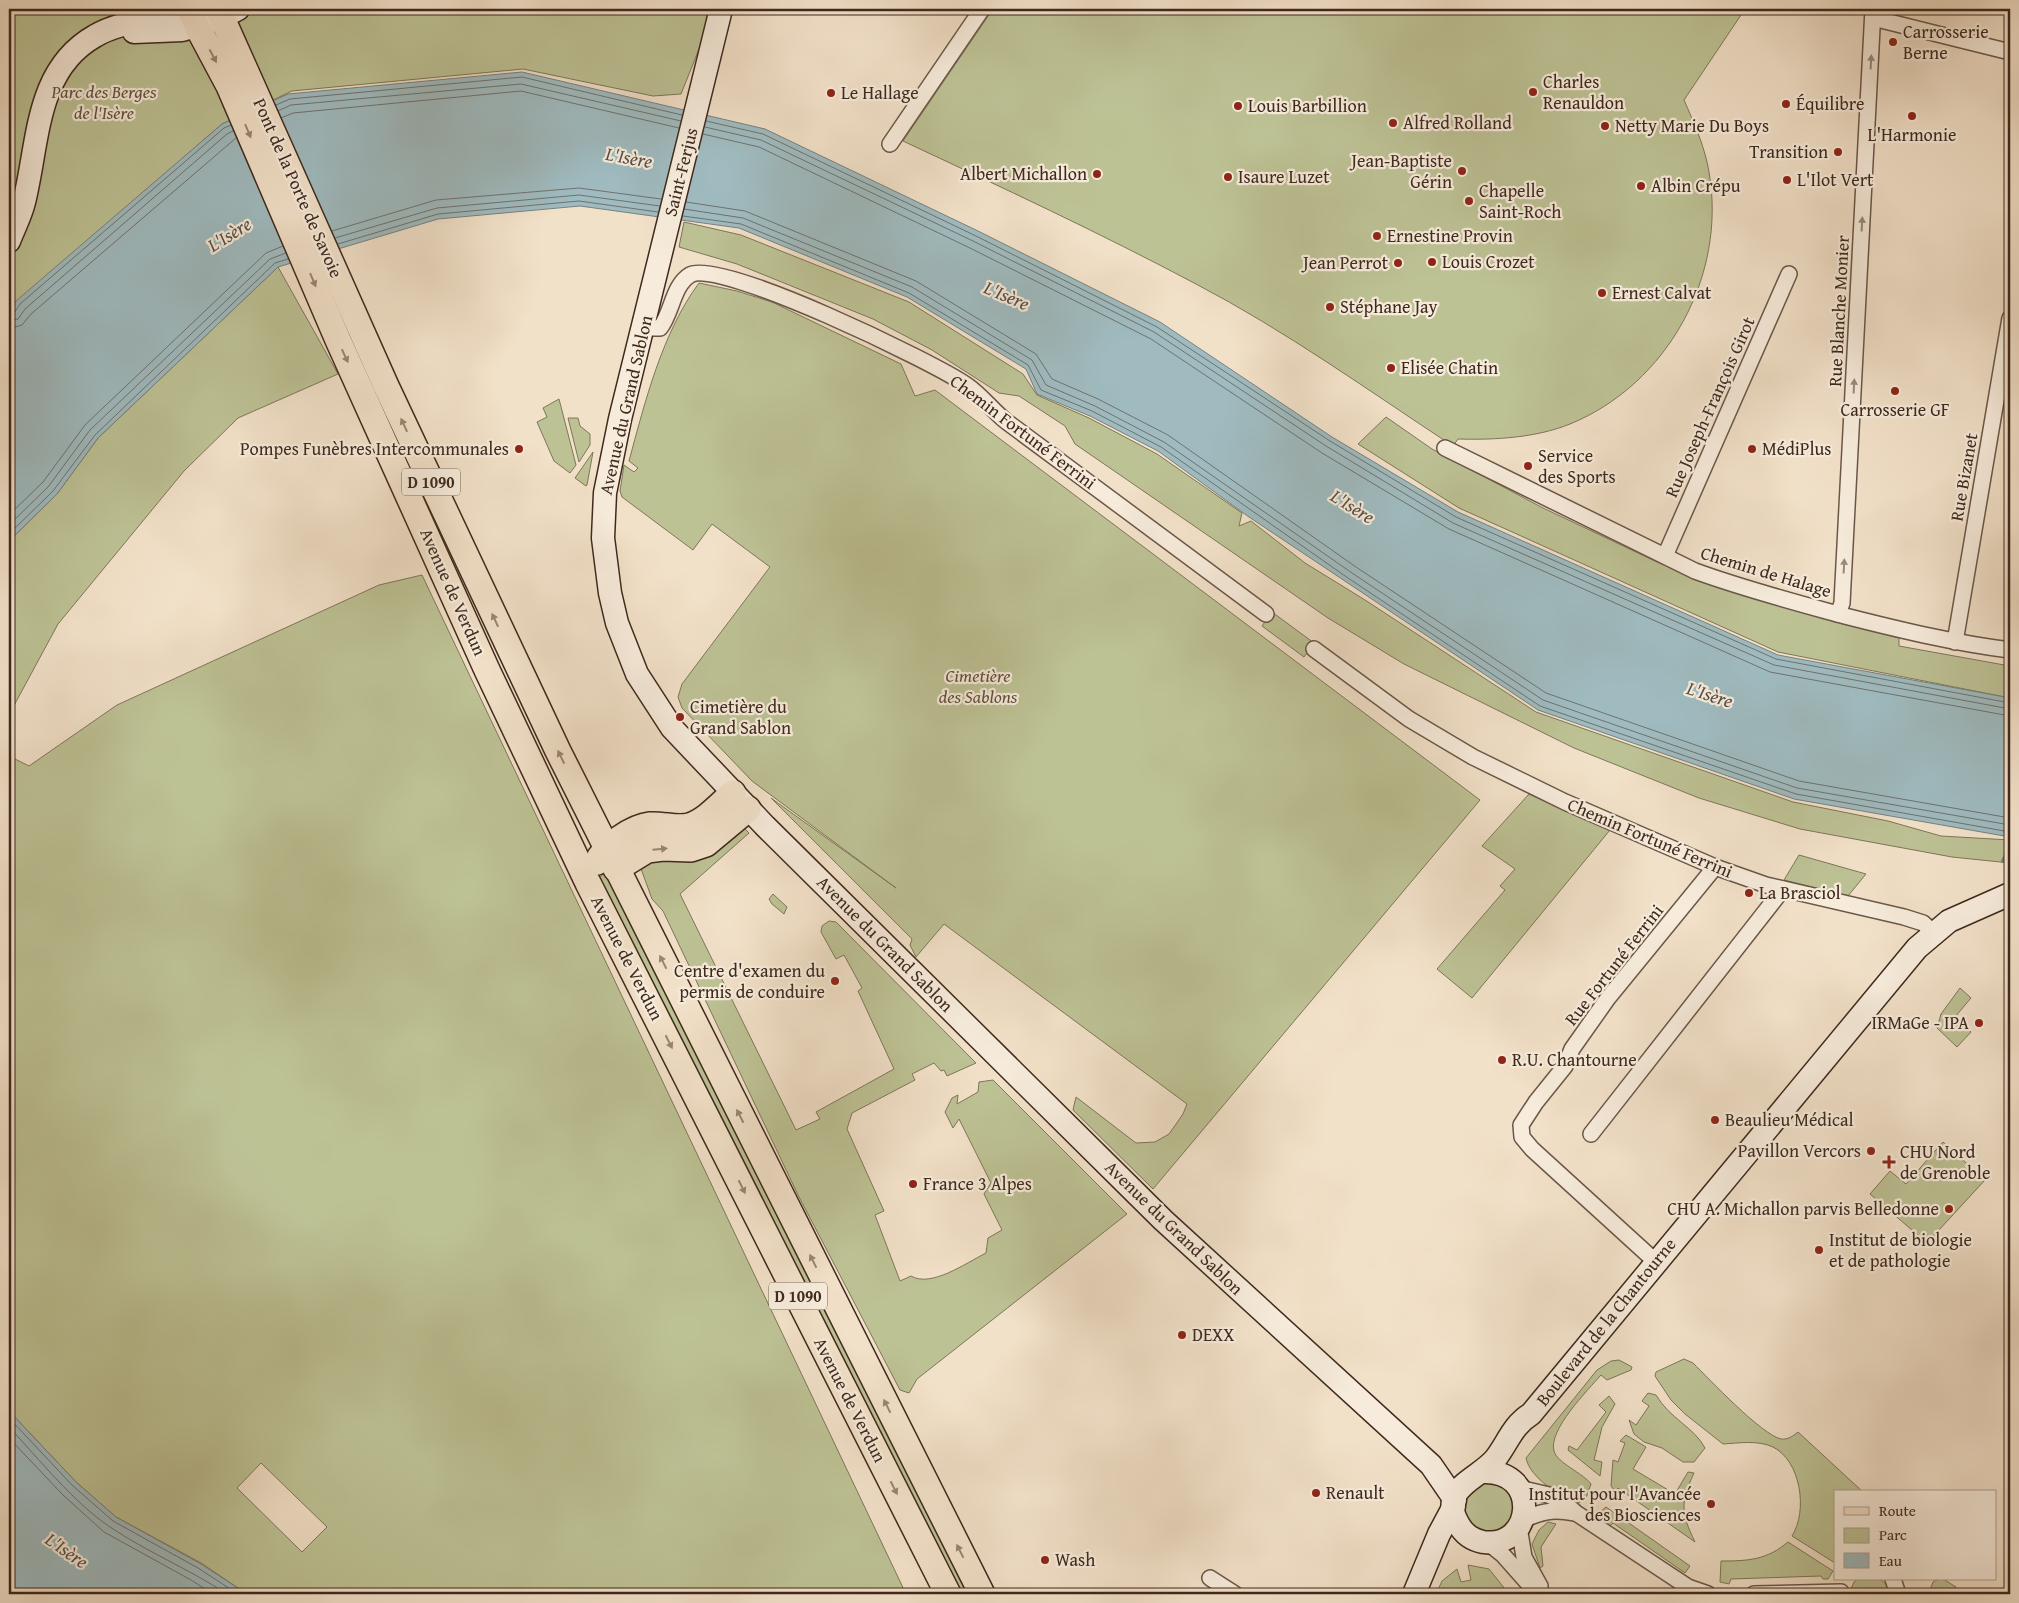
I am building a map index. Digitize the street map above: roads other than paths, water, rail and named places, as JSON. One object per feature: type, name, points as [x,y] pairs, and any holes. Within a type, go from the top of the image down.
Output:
[{"type":"main road","name":"D 1090","points":[[226,12],[239,81]]},
{"type":"main road","name":"D 1090","points":[[191,14],[239,81]]},
{"type":"main road","name":"Pont de la Porte de Savoie","points":[[239,81],[337,306]]},
{"type":"main road","name":"Avenue de Verdun","points":[[337,306],[506,708],[588,882],[948,1594]]},
{"type":"main road","name":"Avenue de Verdun","points":[[337,306],[512,655],[607,858],[982,1594]]},
{"type":"main road","points":[[506,708],[546,764],[589,846],[607,858]]},
{"type":"main road","points":[[588,882],[607,858],[649,826],[689,826],[740,801]]},
{"type":"street","name":"Saint-Ferjus","points":[[651,298],[721,9]]},
{"type":"street","points":[[890,144],[982,9]]},
{"type":"street","points":[[9,241],[24,204],[44,102],[55,74],[74,50],[96,35],[171,32],[191,14],[226,12]]},
{"type":"street","points":[[1873,14],[2010,52]]},
{"type":"street","name":"Rue Blanche Monier","points":[[1838,614],[1842,603],[1873,14]]},
{"type":"street","name":"Chemin Fortuné Ferrini","points":[[643,328],[660,328],[681,285],[689,275],[701,271],[724,276],[782,296],[867,333],[969,386],[1003,419],[1266,614]]},
{"type":"street","name":"Rue Joseph-François Girot","points":[[1665,556],[1789,274]]},
{"type":"street","name":"Avenue du Grand Sablon","points":[[651,298],[620,419],[605,493],[603,538],[610,593],[617,623],[637,674],[672,728],[740,801],[1163,1220],[1431,1465],[1454,1503]]},
{"type":"street","name":"Rue Bizanet","points":[[1955,642],[2010,322]]},
{"type":"street","name":"Chemin de Halage","points":[[1445,448],[1695,571],[1743,588],[1894,629],[1955,642],[2010,650]]},
{"type":"street","name":"Chemin Fortuné Ferrini","points":[[1314,649],[1409,719],[1473,757],[1565,802],[1715,867],[1783,889],[1904,917],[1923,923],[1934,932]]},
{"type":"street","name":"Rue Fortuné Ferrini","points":[[1656,1262],[1532,1149],[1522,1137],[1521,1125],[1536,1102],[1565,1066],[1572,1049],[1608,998],[1715,867]]},
{"type":"street","points":[[1591,1134],[1783,889]]},
{"type":"street","points":[[1934,932],[1960,916],[2010,894]]},
{"type":"street","name":"Boulevard de la Chantourne","points":[[1516,1484],[1511,1470],[1515,1445],[1531,1414],[1901,966],[1934,932]]},
{"type":"street","name":"Boulevard de la Chantourne","points":[[1476,1474],[1496,1457],[1511,1432],[1522,1419],[1531,1414]]},
{"type":"street","name":"Avenue du Grand Sablon","points":[[1431,1465],[1446,1471],[1476,1474]]},
{"type":"street","points":[[1414,1594],[1459,1488],[1476,1474],[1493,1472],[1516,1484],[1554,1498],[1688,1586],[1708,1594]]},
{"type":"street","points":[[1516,1484],[1525,1507],[1520,1524],[1524,1557],[1542,1594]]},
{"type":"street","points":[[1454,1503],[1458,1524],[1464,1532],[1479,1541],[1488,1543],[1502,1540],[1520,1524],[1539,1512],[1556,1510],[1576,1513]]},
{"type":"street","points":[[1428,1562],[1450,1537],[1464,1532]]},
{"type":"street","points":[[1488,1543],[1503,1555],[1535,1591],[1542,1594]]},
{"type":"street","points":[[1210,1578],[1235,1594]]},
{"type":"street","points":[[1893,1580],[1898,1594]]},
{"type":"street","points":[[1754,1594],[1843,1589]]},
{"type":"water","name":"L'Isère","points":[[522,72],[765,129],[978,231],[1160,322],[1332,437],[1458,512],[1778,655],[2010,698],[2010,837],[1794,799],[1538,710],[1249,517],[1158,451],[1090,416],[1037,394],[1026,369],[907,297],[739,228],[580,206],[438,219],[278,267],[98,438],[57,494],[9,541],[9,313],[16,301],[222,124],[288,94]]},
{"type":"water","name":"L'Isère","points":[[9,1411],[76,1482],[116,1517],[201,1564],[247,1594],[9,1594]]},
{"type":"waterway","points":[[2003,861],[2010,846]]},
{"type":"place","name":"Carrosserie Berne","points":[[1893,42]]},
{"type":"place","name":"Charles Renauldon","points":[[1533,92]]},
{"type":"place","name":"Le Hallage","points":[[831,93]]},
{"type":"place","name":"Équilibre","points":[[1786,104]]},
{"type":"place","name":"Louis Barbillion","points":[[1238,106]]},
{"type":"place","name":"L'Harmonie","points":[[1912,116]]},
{"type":"place","name":"Alfred Rolland","points":[[1393,123]]},
{"type":"place","name":"Netty Marie Du Boys","points":[[1605,126]]},
{"type":"place","name":"Transition","points":[[1838,152]]},
{"type":"place","name":"Jean-Baptiste Gérin","points":[[1462,171]]},
{"type":"place","name":"Albert Michallon","points":[[1097,174]]},
{"type":"place","name":"Isaure Luzet","points":[[1228,177]]},
{"type":"place","name":"L'Ilot Vert","points":[[1787,180]]},
{"type":"place","name":"Albin Crépu","points":[[1641,186]]},
{"type":"place","name":"Chapelle Saint-Roch","points":[[1469,201]]},
{"type":"place","name":"Ernestine Provin","points":[[1377,236]]},
{"type":"place","name":"Louis Crozet","points":[[1432,262]]},
{"type":"place","name":"Jean Perrot","points":[[1398,263]]},
{"type":"place","name":"Ernest Calvat","points":[[1602,293]]},
{"type":"place","name":"Stéphane Jay","points":[[1330,307]]},
{"type":"place","name":"Elisée Chatin","points":[[1391,368]]},
{"type":"place","name":"Carrosserie GF","points":[[1895,391]]},
{"type":"place","name":"Pompes Funèbres Intercommunales","points":[[519,449]]},
{"type":"place","name":"MédiPlus","points":[[1752,449]]},
{"type":"place","name":"Service des Sports","points":[[1528,466]]},
{"type":"place","name":"Cimetière du Grand Sablon","points":[[680,717]]},
{"type":"place","name":"La Brasciol","points":[[1749,893]]},
{"type":"place","name":"Centre d'examen du permis de conduire","points":[[835,981]]},
{"type":"place","name":"IRMaGe - IPA","points":[[1979,1023]]},
{"type":"place","name":"R.U. Chantourne","points":[[1502,1060]]},
{"type":"place","name":"Beaulieu Médical","points":[[1715,1120]]},
{"type":"place","name":"Pavillon Vercors","points":[[1871,1151]]},
{"type":"place","name":"CHU Nord de Grenoble","points":[[1889,1162]]},
{"type":"place","name":"France 3 Alpes","points":[[913,1184]]},
{"type":"place","name":"CHU A. Michallon parvis Belledonne","points":[[1949,1209]]},
{"type":"place","name":"Institut de biologie et de pathologie","points":[[1819,1250]]},
{"type":"place","name":"DEXX","points":[[1182,1335]]},
{"type":"place","name":"Renault","points":[[1316,1493]]},
{"type":"place","name":"Institut pour l'Avancée des Biosciences","points":[[1711,1504]]},
{"type":"place","name":"Wash","points":[[1045,1560]]},
{"type":"park label","name":"Parc des Berges de l'Isère","points":[[104,102]]},
{"type":"park label","name":"Cimetière des Sablons","points":[[978,686]]}]
